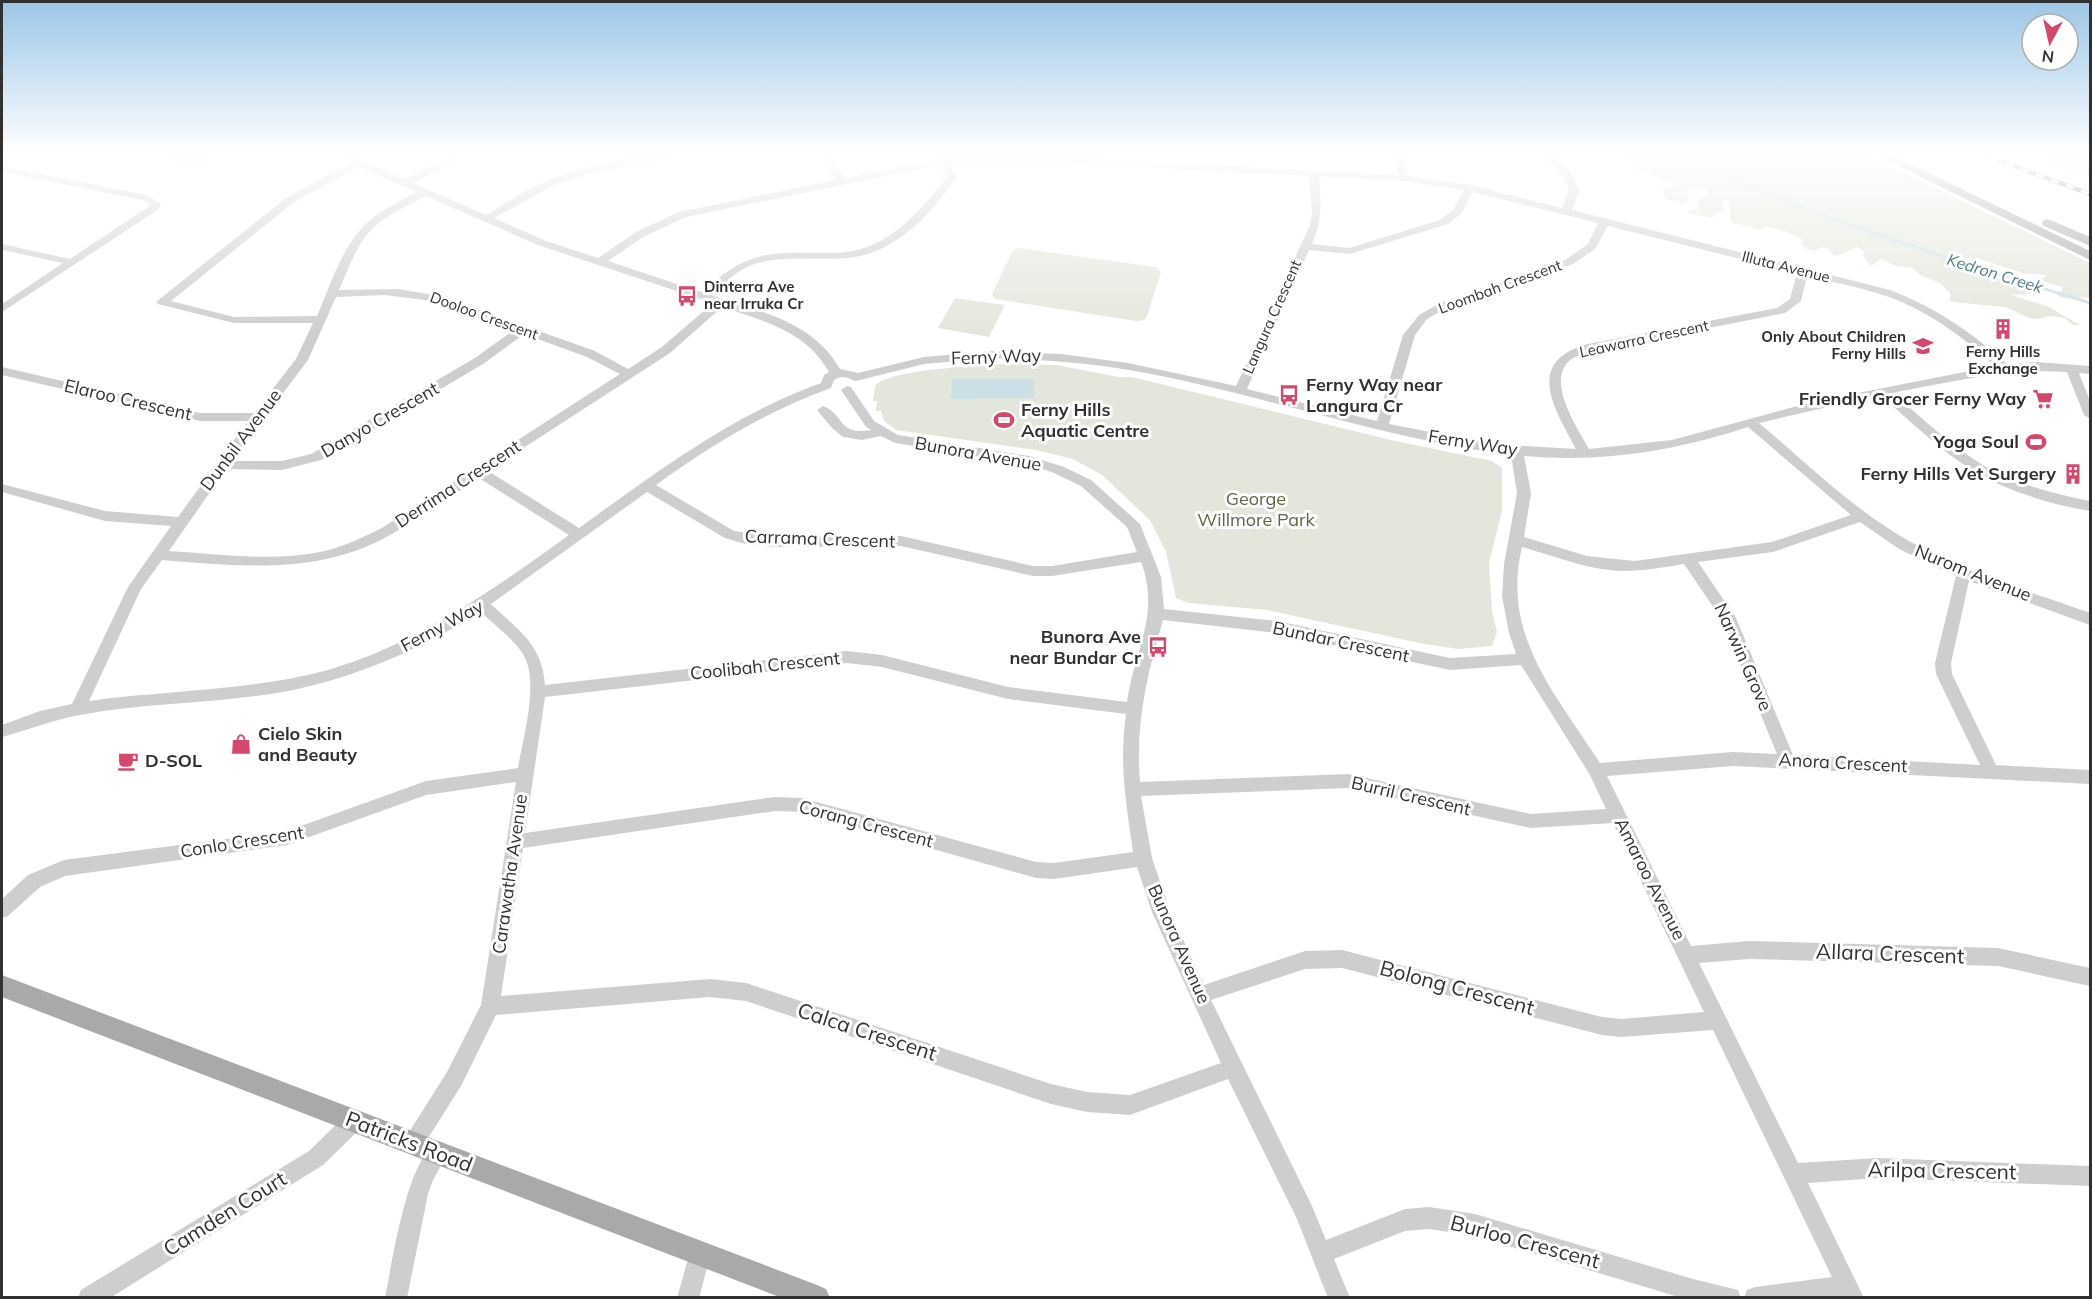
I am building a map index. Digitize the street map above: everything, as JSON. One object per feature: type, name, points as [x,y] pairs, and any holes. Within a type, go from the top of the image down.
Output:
[{"type":"main road","points":[[2001,213],[2091,256]]},
{"type":"main road","points":[[2026,213],[2091,242]]},
{"type":"main road","name":"Patricks Road","points":[[2,986],[817,1298]]},
{"type":"street","points":[[2,309],[146,213]]},
{"type":"street","points":[[274,213],[162,302],[234,320],[319,319]]},
{"type":"street","name":"Dunbil Avenue","points":[[78,709],[135,587],[257,417],[302,360],[353,248],[366,229],[388,213]]},
{"type":"street","points":[[473,213],[542,243],[780,322],[807,335],[826,354],[831,379]]},
{"type":"street","points":[[486,218],[496,213]]},
{"type":"street","name":"Illuta Avenue","points":[[600,262],[632,237],[655,225],[689,213]]},
{"type":"street","points":[[703,296],[740,266],[760,260],[786,256],[845,256],[878,246],[924,213]]},
{"type":"street","name":"Langura Crescent","points":[[1239,392],[1305,246],[1316,219],[1316,213]]},
{"type":"street","points":[[1305,246],[1350,251],[1444,222],[1456,213]]},
{"type":"street","name":"Illuta Avenue","points":[[1568,213],[1886,292],[1929,310],[1967,335],[2004,368]]},
{"type":"street","name":"Loombah Crescent","points":[[1382,426],[1409,336],[1423,317],[1444,305],[1587,254],[1595,243],[1604,222]]},
{"type":"street","points":[[2,247],[71,262]]},
{"type":"street","name":"Leawarra Crescent","points":[[1585,453],[1553,383],[1554,370],[1564,358],[1588,348],[1781,311],[1795,301],[1803,271]]},
{"type":"street","name":"Dooloo Crescent","points":[[332,294],[387,290],[411,292],[436,298],[591,354],[628,374]]},
{"type":"street","name":"Derrima Crescent","points":[[157,555],[293,561],[320,557],[351,548],[385,532],[666,350],[721,302]]},
{"type":"street","name":"Danyo Crescent","points":[[223,465],[286,466],[301,464],[316,458],[479,361],[521,330]]},
{"type":"street","name":"Ferny Way","points":[[831,379],[834,390],[926,360],[988,354],[1034,354],[1114,363],[1476,446],[1517,451],[1585,453],[1660,447],[1785,412],[2004,368],[2036,366],[2091,370]]},
{"type":"street","points":[[2071,368],[2091,415]]},
{"type":"street","name":"Elaroo Crescent","points":[[2,371],[200,417],[257,417]]},
{"type":"street","name":"Ferny Way","points":[[2,731],[47,715],[78,709],[268,688],[326,676],[383,657],[436,633],[483,605],[715,438],[753,416],[848,372],[852,383]]},
{"type":"street","name":"Bunora Avenue","points":[[852,383],[870,424],[881,432],[909,443],[1029,460],[1059,470],[1086,483],[1133,524],[1154,578],[1157,614],[1138,678],[1132,709],[1129,749],[1132,789],[1143,858],[1161,912],[1233,1068],[1305,1213],[1339,1298]]},
{"type":"street","points":[[1884,392],[1964,459],[1984,471],[2041,495],[2091,506]]},
{"type":"street","name":"Bunora Avenue","points":[[824,410],[836,427],[848,435],[863,437],[881,432]]},
{"type":"street","name":"Nurom Avenue","points":[[1751,423],[1863,516],[1903,545],[1964,573],[2091,619]]},
{"type":"street","name":"Amaroo Avenue","points":[[1517,451],[1524,493],[1517,540],[1510,564],[1509,596],[1516,633],[1525,659],[1596,770],[1850,1292]]},
{"type":"street","points":[[478,471],[579,535]]},
{"type":"street","name":"Carrama Crescent","points":[[647,486],[730,535],[745,539],[775,542],[902,541],[1033,570],[1052,570],[1147,556]]},
{"type":"street","points":[[2,488],[105,516],[180,522]]},
{"type":"street","points":[[1517,540],[1609,565],[1635,566],[1773,547],[1863,516]]},
{"type":"street","name":"Narwin Grove","points":[[1689,560],[1729,618],[1787,760]]},
{"type":"street","points":[[1964,573],[1943,663],[1944,674],[1991,771]]},
{"type":"street","name":"Carawatha Avenue","points":[[413,1144],[454,1079],[490,1006],[538,692],[536,666],[528,650],[483,605]]},
{"type":"street","name":"Bundar Crescent","points":[[1157,614],[1277,627],[1450,664],[1525,659]]},
{"type":"street","name":"Coolibah Crescent","points":[[538,692],[847,657],[882,661],[1008,693],[1132,709]]},
{"type":"street","name":"Anora Crescent","points":[[1596,770],[1733,759],[2091,777]]},
{"type":"street","name":"Conlo Crescent","points":[[2,910],[34,881],[64,868],[287,838],[426,788],[524,774]]},
{"type":"street","name":"Burril Crescent","points":[[1132,789],[1348,781],[1532,821],[1618,815]]},
{"type":"street","name":"Corang Crescent","points":[[514,842],[775,804],[802,805],[1036,870],[1054,871],[1143,858]]},
{"type":"street","name":"Allara Crescent","points":[[1688,955],[1749,950],[1998,957],[2091,977]]},
{"type":"street","name":"Bolong Crescent","points":[[1201,995],[1305,960],[1342,959],[1602,1026],[1621,1028],[1717,1020]]},
{"type":"street","name":"Calca Crescent","points":[[490,1006],[710,988],[746,992],[1051,1094],[1088,1102],[1130,1105],[1233,1068]]},
{"type":"street","name":"Camden Court","points":[[89,1298],[316,1158],[354,1121]]},
{"type":"street","points":[[396,1298],[418,1194],[424,1175],[438,1154]]},
{"type":"street","name":"Arilpa Crescent","points":[[1794,1174],[1878,1168],[2091,1176]]},
{"type":"street","name":"Burloo Crescent","points":[[1321,1252],[1405,1220],[1429,1218],[1474,1225],[1694,1290],[1730,1298]]},
{"type":"street","points":[[688,1298],[700,1253]]},
{"type":"street","points":[[1755,1298],[1850,1292]]},
{"type":"green space","points":[[1690,213],[1718,213],[1712,218]]},
{"type":"green space","points":[[1730,213],[1986,213],[2090,263],[2090,298],[2069,298],[2057,295],[2063,289],[2062,287],[2034,279],[2046,277],[2044,275],[2023,273],[1979,259],[1955,257],[1957,262],[1975,269],[1993,271],[2009,281],[2038,288],[2041,293],[2012,295],[2049,307],[2080,325],[2073,325],[2065,318],[2050,316],[2038,319],[2029,318],[2005,307],[1954,302],[1949,300],[1951,294],[1940,283],[1920,275],[1913,268],[1896,266],[1881,259],[1871,266],[1863,256],[1864,251],[1857,247],[1837,256],[1833,255],[1829,249],[1821,247],[1815,251],[1807,249],[1801,245],[1803,241],[1791,234],[1764,226],[1763,229],[1759,229],[1734,224],[1730,220]]},
{"type":"green space","points":[[1018,248],[1156,267],[1161,272],[1147,316],[1144,320],[1136,321],[995,299],[992,294],[1013,250]]},
{"type":"green space","points":[[955,298],[1005,305],[989,337],[938,328]]},
{"type":"green space","name":"George Willmore Park","points":[[1011,364],[1057,365],[1118,377],[1132,377],[1391,440],[1492,461],[1502,468],[1502,511],[1489,563],[1492,611],[1497,632],[1492,646],[1458,649],[1424,644],[1267,610],[1188,603],[1176,598],[1166,552],[1150,520],[1102,475],[1073,459],[1036,450],[896,430],[884,421],[881,411],[876,411],[877,401],[873,401],[875,386],[883,380],[938,369]]},
{"type":"shaded area","points":[[952,379],[1034,379],[1034,398],[951,399]]},
{"type":"waterway","name":"Kedron Creek","points":[[1816,213],[2090,303]]},
{"type":"place","name":"Dinterra Ave near Irruka Cr","points":[[687,296]]},
{"type":"place","name":"Ferny Hills Exchange","points":[[2003,329]]},
{"type":"place","name":"Only About Children Ferny Hills","points":[[1923,346]]},
{"type":"place","name":"Ferny Way near Langura Cr","points":[[1289,395]]},
{"type":"place","name":"Friendly Grocer Ferny Way","points":[[2043,399]]},
{"type":"place","name":"Ferny Hills Aquatic Centre","points":[[1004,420]]},
{"type":"place","name":"Yoga Soul","points":[[2036,442]]},
{"type":"place","name":"Ferny Hills Vet Surgery","points":[[2073,474]]},
{"type":"place","name":"Bunora Ave near Bundar Cr","points":[[1158,647]]},
{"type":"place","name":"Cielo Skin and Beauty","points":[[241,744]]},
{"type":"place","name":"D-SOL","points":[[128,761]]}]
